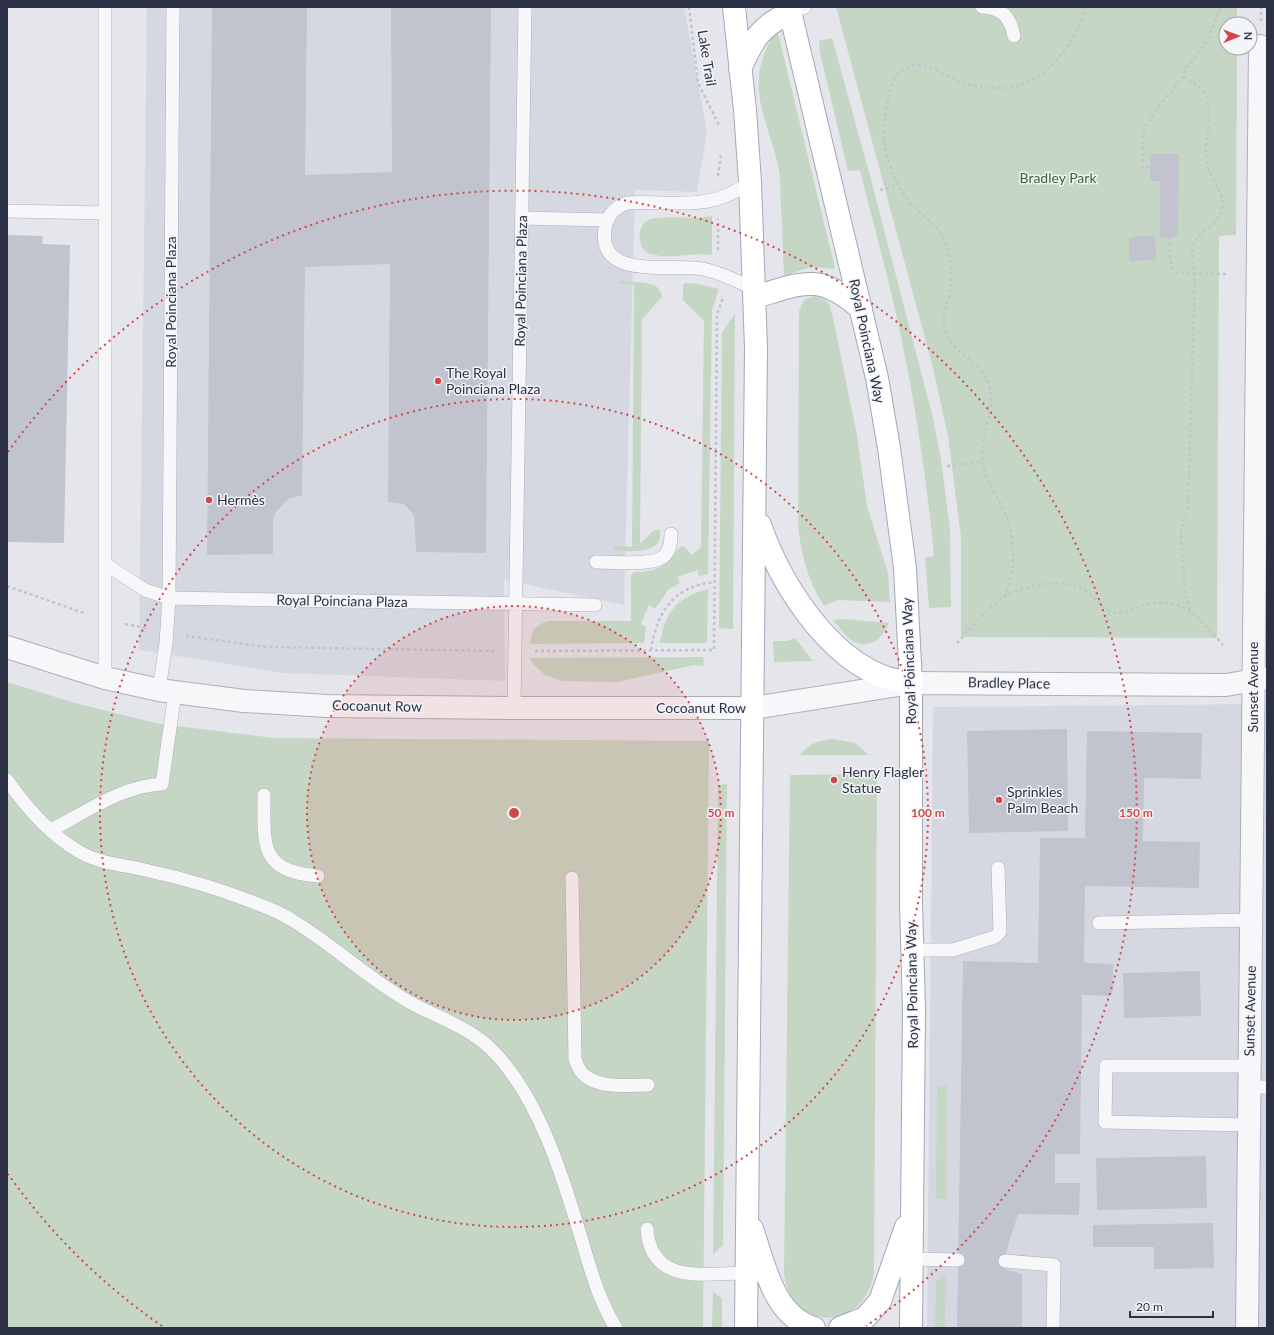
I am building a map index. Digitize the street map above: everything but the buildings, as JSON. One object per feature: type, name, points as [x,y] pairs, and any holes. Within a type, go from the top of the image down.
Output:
[{"type":"main road","points":[[734,7],[750,182],[755,293],[754,708],[746,1328]]},
{"type":"main road","points":[[740,69],[759,34],[771,22],[795,9]]},
{"type":"main road","name":"Royal Poinciana Way","points":[[795,9],[877,378],[905,568],[910,683],[912,950],[914,1009],[911,1328]]},
{"type":"main road","points":[[755,293],[812,283],[827,285],[843,293],[861,309]]},
{"type":"main road","points":[[755,509],[769,549],[782,575],[822,632],[848,656],[867,668],[887,678],[910,683]]},
{"type":"main road","points":[[840,1328],[865,1318],[880,1301],[912,1210]]},
{"type":"main road","points":[[747,1215],[771,1284],[782,1306],[796,1320],[814,1328]]},
{"type":"street","name":"Sunset Avenue","points":[[1247,1328],[1249,1125],[1255,1080],[1251,920],[1260,679],[1263,95],[1260,46]]},
{"type":"street","name":"Cocoanut Row","points":[[7,647],[105,678],[167,692],[244,701],[287,704],[514,708],[754,708]]},
{"type":"street","name":"Bradley Place","points":[[754,708],[910,683],[1226,685],[1260,679]]},
{"type":"lane","points":[[105,7],[105,678]]},
{"type":"lane","name":"Royal Poinciana Plaza","points":[[51,830],[130,790],[150,785],[162,784],[167,692],[166,643],[169,598],[173,7]]},
{"type":"lane","name":"Royal Poinciana Plaza","points":[[516,604],[525,7]]},
{"type":"lane","points":[[982,7],[990,8],[1003,13],[1012,22],[1014,36]]},
{"type":"lane","points":[[750,182],[730,195],[719,200],[705,203],[627,203],[619,206],[613,211],[608,220],[605,228],[605,242],[610,253],[620,262],[641,266],[703,269],[755,293]]},
{"type":"lane","points":[[7,211],[105,213]]},
{"type":"lane","points":[[522,218],[608,220]]},
{"type":"lane","points":[[596,562],[655,560],[663,557],[668,551],[671,534]]},
{"type":"lane","points":[[105,564],[145,590],[169,598]]},
{"type":"lane","name":"Royal Poinciana Plaza","points":[[169,598],[595,605]]},
{"type":"lane","points":[[514,708],[516,604]]},
{"type":"lane","points":[[7,780],[25,806],[78,852],[100,861],[151,871],[193,883],[249,901],[289,918],[385,987],[412,1004],[464,1030],[491,1048],[510,1071],[548,1142],[560,1169],[596,1286],[604,1306],[616,1328]]},
{"type":"lane","points":[[264,795],[265,842],[273,860],[278,866],[286,870],[298,874],[318,876]]},
{"type":"lane","points":[[912,950],[953,950],[995,937],[1000,932],[998,868]]},
{"type":"lane","points":[[572,878],[574,1059],[583,1075],[598,1082],[607,1084],[648,1085]]},
{"type":"lane","points":[[1099,923],[1251,920]]},
{"type":"lane","points":[[1249,1125],[1105,1122],[1106,1066],[1255,1080]]},
{"type":"lane","points":[[647,1229],[651,1250],[658,1262],[667,1268],[678,1272],[691,1273],[746,1273]]},
{"type":"lane","points":[[912,1259],[958,1260]]},
{"type":"lane","points":[[1005,1261],[1054,1264],[1054,1328]]},
{"type":"path","name":"Lake Trail","points":[[689,7],[698,83],[719,126],[720,133]]},
{"type":"path","points":[[1004,597],[1012,575],[1013,535],[1004,509],[988,481],[982,462],[983,439],[990,414],[991,392],[988,382],[978,366],[951,343],[944,328],[944,311],[950,289],[948,250],[940,233],[910,202],[897,185],[888,160],[884,121],[893,84],[900,72],[909,66],[917,65],[962,83],[977,86],[1008,87],[1021,85],[1055,61],[1080,26],[1086,7]]},
{"type":"path","points":[[1150,167],[1143,168],[1143,137],[1146,125],[1151,115],[1183,77],[1187,66],[1198,54],[1208,38],[1220,7]]},
{"type":"path","points":[[1183,77],[1197,86],[1205,94],[1209,104],[1210,118],[1205,151],[1207,164],[1222,196],[1223,203],[1222,211],[1217,219],[1195,241],[1193,258],[1194,274],[1188,507],[1181,532],[1185,592],[1190,610]]},
{"type":"path","points":[[720,178],[717,174],[720,164],[721,148]]},
{"type":"path","points":[[880,190],[897,185]]},
{"type":"path","points":[[718,214],[718,257]]},
{"type":"path","points":[[1170,237],[1172,268],[1176,273],[1227,274]]},
{"type":"path","points":[[947,466],[982,462]]},
{"type":"path","points":[[650,650],[655,627],[660,616],[674,598],[694,586],[714,582]]},
{"type":"path","points":[[957,643],[1004,597],[1023,589],[1036,586],[1063,584],[1074,585],[1084,590],[1103,607],[1110,611],[1119,613],[1143,605],[1165,602],[1177,604],[1190,610],[1223,645]]},
{"type":"shaded area","points":[[147,7],[684,7],[707,132],[697,192],[635,190],[624,605],[504,580],[505,681],[284,673],[139,650]]},
{"type":"shaded area","points":[[1267,704],[1267,1328],[927,1328],[933,707]]},
{"type":"green space","name":"Bradley Park","points":[[836,7],[1237,7],[1237,16],[1218,16],[1218,56],[1237,56],[1236,235],[1219,236],[1217,638],[961,637],[961,537],[948,436],[933,368]]},
{"type":"green space","points":[[778,33],[835,268],[810,268],[787,276],[784,275],[780,175],[759,97],[761,66],[769,43]]},
{"type":"green space","points":[[832,38],[869,172],[933,418],[941,459],[950,529],[951,607],[929,608],[925,558],[934,556],[916,418],[896,315],[860,170],[848,171],[820,53],[819,41]]},
{"type":"green space","points":[[712,216],[712,255],[697,254],[658,256],[647,253],[643,249],[640,241],[640,230],[643,224],[648,220],[660,218],[696,218]]},
{"type":"green space","points":[[623,280],[652,284],[660,291],[662,297],[642,319],[640,544],[654,530],[660,530],[660,538],[657,544],[652,548],[638,551],[616,551],[613,548],[616,546],[632,547],[634,285],[619,284],[618,281]]},
{"type":"green space","points":[[685,283],[698,284],[719,289],[712,310],[708,574],[699,576],[697,570],[677,577],[680,583],[669,589],[655,609],[649,605],[641,624],[646,627],[644,643],[530,644],[535,628],[549,621],[631,621],[631,575],[634,572],[650,571],[661,567],[680,547],[683,546],[692,555],[701,547],[704,321],[683,300],[683,285]]},
{"type":"green space","points":[[814,296],[824,299],[832,313],[857,435],[867,506],[888,573],[890,602],[838,600],[824,606],[818,597],[803,557],[798,525],[799,311],[804,300]]},
{"type":"green space","points":[[735,313],[733,629],[719,628],[722,333]]},
{"type":"green space","points":[[708,589],[707,643],[660,643],[665,623],[674,607],[688,596]]},
{"type":"green space","points":[[844,619],[889,623],[879,639],[868,644],[862,644],[856,643],[850,639],[833,620]]},
{"type":"green space","points":[[795,638],[813,661],[774,662],[773,641],[787,641]]},
{"type":"green space","points":[[703,657],[704,666],[694,665],[617,682],[562,681],[545,675],[533,664],[530,658]]},
{"type":"green space","points":[[7,682],[75,703],[160,724],[274,738],[709,741],[703,1328],[7,1328]]},
{"type":"green space","points":[[833,739],[855,743],[869,755],[800,755],[814,743]]},
{"type":"green space","points":[[877,774],[874,1273],[868,1293],[857,1307],[843,1315],[828,1318],[812,1315],[799,1306],[789,1292],[784,1273],[790,775]]},
{"type":"green space","points":[[727,784],[723,1245],[713,1254],[718,785]]},
{"type":"green space","points":[[937,1086],[947,1086],[946,1199],[936,1199]]},
{"type":"green space","points":[[946,1274],[945,1328],[935,1328],[936,1281]]},
{"type":"green space","points":[[713,1291],[722,1299],[722,1328],[712,1328]]},
{"type":"place","name":"The Royal Poinciana Plaza","points":[[438,381]]},
{"type":"place","name":"Hermès","points":[[209,500]]},
{"type":"place","name":"Henry Flagler Statue","points":[[834,780]]},
{"type":"place","name":"Sprinkles Palm Beach","points":[[999,800]]}]
